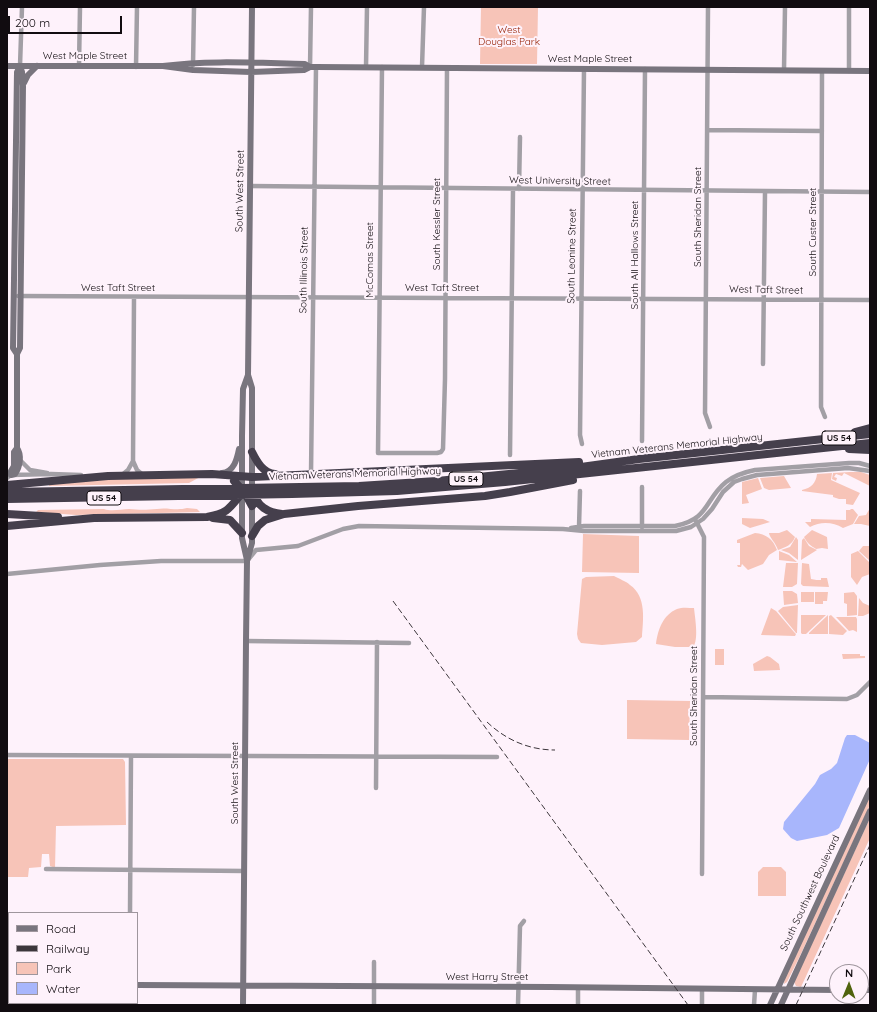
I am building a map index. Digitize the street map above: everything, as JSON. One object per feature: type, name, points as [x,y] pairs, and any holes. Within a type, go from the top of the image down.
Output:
[{"type":"highway","points":[[808,441],[870,428]]},
{"type":"highway","name":"Vietnam Veterans Memorial Highway","points":[[292,491],[458,479],[581,467],[640,459],[870,434]]},
{"type":"highway","name":"Vietnam Veterans Memorial Highway","points":[[7,492],[200,493],[397,491],[457,487],[870,443]]},
{"type":"highway","points":[[818,449],[870,450]]},
{"type":"highway","points":[[252,452],[259,465],[270,473],[294,475]]},
{"type":"highway","points":[[207,517],[221,514],[229,509],[252,477],[640,459]]},
{"type":"highway","points":[[252,536],[258,526],[265,520],[284,514],[500,494],[584,478],[604,472]]},
{"type":"highway","points":[[7,485],[108,476],[216,475],[231,478],[244,490],[256,505],[270,512],[284,514]]},
{"type":"highway","points":[[244,490],[261,481],[280,476]]},
{"type":"highway","points":[[256,505],[256,487],[261,481]]},
{"type":"highway","name":"Vietnam Veterans Memorial Highway","points":[[7,500],[142,497],[200,493]]},
{"type":"highway","points":[[7,505],[142,497]]},
{"type":"highway","points":[[7,514],[94,518],[207,517],[230,520],[242,533]]},
{"type":"highway","points":[[7,526],[94,518]]},
{"type":"street","points":[[9,476],[15,474],[20,460],[20,452],[17,448],[17,354],[20,348],[21,296],[22,72],[20,66],[22,7]]},
{"type":"street","points":[[79,66],[80,7]]},
{"type":"street","points":[[136,66],[137,7]]},
{"type":"street","points":[[193,70],[194,7]]},
{"type":"street","name":"South West Street","points":[[252,7],[248,375],[252,388],[252,477]]},
{"type":"street","name":"South Illinois Street","points":[[311,7],[315,187],[311,474]]},
{"type":"street","points":[[366,7],[366,67]]},
{"type":"street","points":[[422,68],[424,7]]},
{"type":"street","name":"South Sheridan Street","points":[[708,7],[705,413],[710,427]]},
{"type":"street","points":[[784,70],[785,7]]},
{"type":"street","points":[[849,7],[849,71]]},
{"type":"street","name":"West Maple Street","points":[[7,66],[162,66],[193,63],[251,63],[304,64],[313,67],[870,71]]},
{"type":"street","points":[[222,63],[222,71]]},
{"type":"street","points":[[17,354],[13,348],[13,296],[17,72],[20,66]]},
{"type":"street","points":[[22,86],[28,75],[38,66]]},
{"type":"street","name":"West Maple Street","points":[[162,66],[193,70],[251,72],[304,70],[313,67]]},
{"type":"street","name":"McComas Street","points":[[382,67],[378,453],[441,452]]},
{"type":"street","name":"South Kessler Street","points":[[441,452],[444,449],[447,68]]},
{"type":"street","name":"South Leonine Street","points":[[582,444],[580,435],[584,68]]},
{"type":"street","name":"South All Hallows Street","points":[[642,442],[645,69]]},
{"type":"street","name":"South Custer Street","points":[[822,70],[821,407],[824,417]]},
{"type":"street","points":[[707,130],[822,131]]},
{"type":"street","points":[[510,455],[512,298],[516,189],[520,136]]},
{"type":"street","name":"West University Street","points":[[250,186],[870,192]]},
{"type":"street","points":[[763,364],[765,192]]},
{"type":"street","name":"West Taft Street","points":[[13,296],[870,300]]},
{"type":"street","points":[[134,297],[133,461],[137,470],[144,475]]},
{"type":"street","points":[[7,303],[13,314]]},
{"type":"street","name":"South West Street","points":[[243,1005],[247,561],[242,538],[244,490],[242,436],[243,389],[248,375]]},
{"type":"street","points":[[216,475],[226,473],[234,466],[238,458],[242,436]]},
{"type":"street","points":[[9,476],[14,466],[14,452],[17,448]]},
{"type":"street","points":[[20,460],[30,470],[51,474]]},
{"type":"street","points":[[120,476],[128,470],[133,461]]},
{"type":"street","points":[[563,529],[579,527],[675,526],[696,522],[720,488],[735,476],[745,472],[848,463],[858,463],[870,466]]},
{"type":"street","points":[[7,574],[161,560],[247,561],[256,550],[298,546],[344,529],[359,526],[563,529],[584,531],[667,532],[684,530],[709,513],[725,490],[734,482],[742,479],[757,475],[848,468],[870,471]]},
{"type":"street","points":[[9,476],[51,474],[108,476]]},
{"type":"street","points":[[642,487],[642,527]]},
{"type":"street","points":[[579,527],[580,490]]},
{"type":"street","name":"South West Street","points":[[247,561],[252,543],[256,505]]},
{"type":"street","name":"South Sheridan Street","points":[[696,522],[704,537],[702,874]]},
{"type":"street","points":[[246,641],[409,643]]},
{"type":"street","points":[[376,788],[377,642]]},
{"type":"street","points":[[704,697],[847,699],[857,695],[870,682]]},
{"type":"street","points":[[7,755],[497,757]]},
{"type":"street","points":[[130,912],[131,756]]},
{"type":"street","name":"South Southwest Boulevard","points":[[770,1005],[870,790]]},
{"type":"street","name":"South Southwest Boulevard","points":[[781,1005],[870,811]]},
{"type":"street","points":[[46,869],[244,871]]},
{"type":"street","points":[[518,1005],[520,926],[524,921]]},
{"type":"street","points":[[374,962],[374,1005]]},
{"type":"street","name":"West Harry Street","points":[[138,985],[829,990]]},
{"type":"street","points":[[578,988],[578,1005]]},
{"type":"street","points":[[702,989],[702,1005]]},
{"type":"street","points":[[754,1005],[755,990]]},
{"type":"green space","name":"West Douglas Park","points":[[481,7],[538,7],[537,64],[480,64]]},
{"type":"green space","points":[[861,472],[870,475],[870,486],[844,473],[842,476],[836,474],[834,477],[837,478],[836,481],[832,479],[833,473]]},
{"type":"green space","points":[[832,473],[831,480],[860,493],[853,505],[846,504],[846,499],[839,499],[833,497],[833,495],[802,491],[812,485],[816,480],[817,474]]},
{"type":"green space","points":[[784,476],[791,488],[769,490],[764,488],[760,478]]},
{"type":"green space","points":[[200,477],[189,483],[49,486],[49,484],[98,479]]},
{"type":"green space","points":[[758,478],[762,489],[746,495],[749,503],[742,504],[742,482]]},
{"type":"green space","points":[[870,508],[870,526],[854,524],[859,516],[866,515]]},
{"type":"green space","points":[[197,509],[200,512],[76,515],[36,512],[38,510],[143,510]]},
{"type":"green space","points":[[853,509],[858,515],[853,524],[843,528],[835,524],[827,523],[810,527],[805,522],[811,522],[811,519],[846,520],[846,510]]},
{"type":"green space","points":[[742,518],[763,519],[770,522],[750,528],[742,524]]},
{"type":"green space","points":[[787,530],[795,537],[794,540],[786,547],[778,550],[769,533],[779,533]]},
{"type":"green space","points":[[812,530],[827,537],[828,549],[816,549],[808,543],[804,537]]},
{"type":"green space","points":[[755,533],[769,538],[777,550],[769,555],[763,564],[748,570],[742,564],[741,567],[738,567],[737,565],[740,565],[740,543],[737,543],[737,540]]},
{"type":"green space","points":[[583,534],[639,536],[639,573],[582,572]]},
{"type":"green space","points":[[796,537],[798,540],[798,560],[789,553],[781,550],[790,547]]},
{"type":"green space","points":[[804,538],[809,546],[817,550],[801,560],[802,540]]},
{"type":"green space","points":[[863,546],[870,546],[870,561],[859,551]]},
{"type":"green space","points":[[779,551],[789,555],[797,562],[779,560]]},
{"type":"green space","points":[[858,551],[870,563],[870,574],[862,577],[857,585],[851,577],[851,554]]},
{"type":"green space","points":[[786,563],[798,563],[797,584],[792,587],[783,587]]},
{"type":"green space","points":[[802,563],[809,564],[811,579],[821,580],[821,578],[827,578],[829,587],[803,586],[801,584]]},
{"type":"green space","points":[[614,576],[624,581],[635,590],[642,602],[642,637],[636,642],[602,645],[581,643],[577,634],[582,579],[586,577]]},
{"type":"green space","points":[[783,591],[792,591],[797,594],[798,603],[784,605]]},
{"type":"green space","points":[[801,592],[814,592],[814,602],[801,602]]},
{"type":"green space","points":[[815,592],[828,592],[827,601],[823,601],[823,604],[815,604]]},
{"type":"green space","points":[[854,592],[857,596],[857,615],[847,616],[847,604],[844,603],[844,593]]},
{"type":"green space","points":[[859,598],[863,603],[870,606],[870,613],[863,616],[858,616]]},
{"type":"green space","points":[[798,605],[796,633],[778,611],[783,607]]},
{"type":"green space","points":[[679,608],[694,608],[696,639],[693,647],[675,647],[656,644],[662,623],[668,615]]},
{"type":"green space","points":[[771,608],[776,611],[796,634],[795,636],[761,635]]},
{"type":"green space","points":[[801,615],[826,615],[806,634],[802,634]]},
{"type":"green space","points":[[828,615],[828,634],[809,634],[809,633]]},
{"type":"green space","points":[[831,615],[847,631],[843,635],[829,634],[829,616]]},
{"type":"green space","points":[[836,617],[856,617],[857,632],[853,630],[849,631]]},
{"type":"green space","points":[[715,649],[724,649],[724,665],[715,665]]},
{"type":"green space","points":[[842,654],[860,654],[860,656],[865,656],[865,658],[843,659]]},
{"type":"green space","points":[[767,656],[779,664],[780,670],[754,671],[753,664]]},
{"type":"green space","points":[[627,700],[690,701],[689,740],[627,739]]},
{"type":"green space","points":[[7,759],[123,759],[125,762],[126,825],[56,826],[55,868],[50,866],[49,854],[42,854],[41,867],[29,868],[28,877],[7,877]]},
{"type":"green space","points":[[870,794],[870,805],[799,958],[787,982],[784,984],[785,976]]},
{"type":"green space","points":[[870,818],[870,838],[801,987],[796,986],[794,982]]},
{"type":"green space","points":[[763,867],[781,867],[786,872],[786,896],[758,896],[758,872]]},
{"type":"water","points":[[847,735],[855,735],[870,743],[870,759],[839,828],[827,835],[797,841],[791,838],[783,829],[784,822],[815,784],[820,775],[831,769],[837,763]]},
{"type":"railway","points":[[393,601],[688,1005]]},
{"type":"railway","points":[[487,722],[502,734],[518,743],[545,750],[555,750]]},
{"type":"railway","points":[[796,1005],[870,845]]}]
